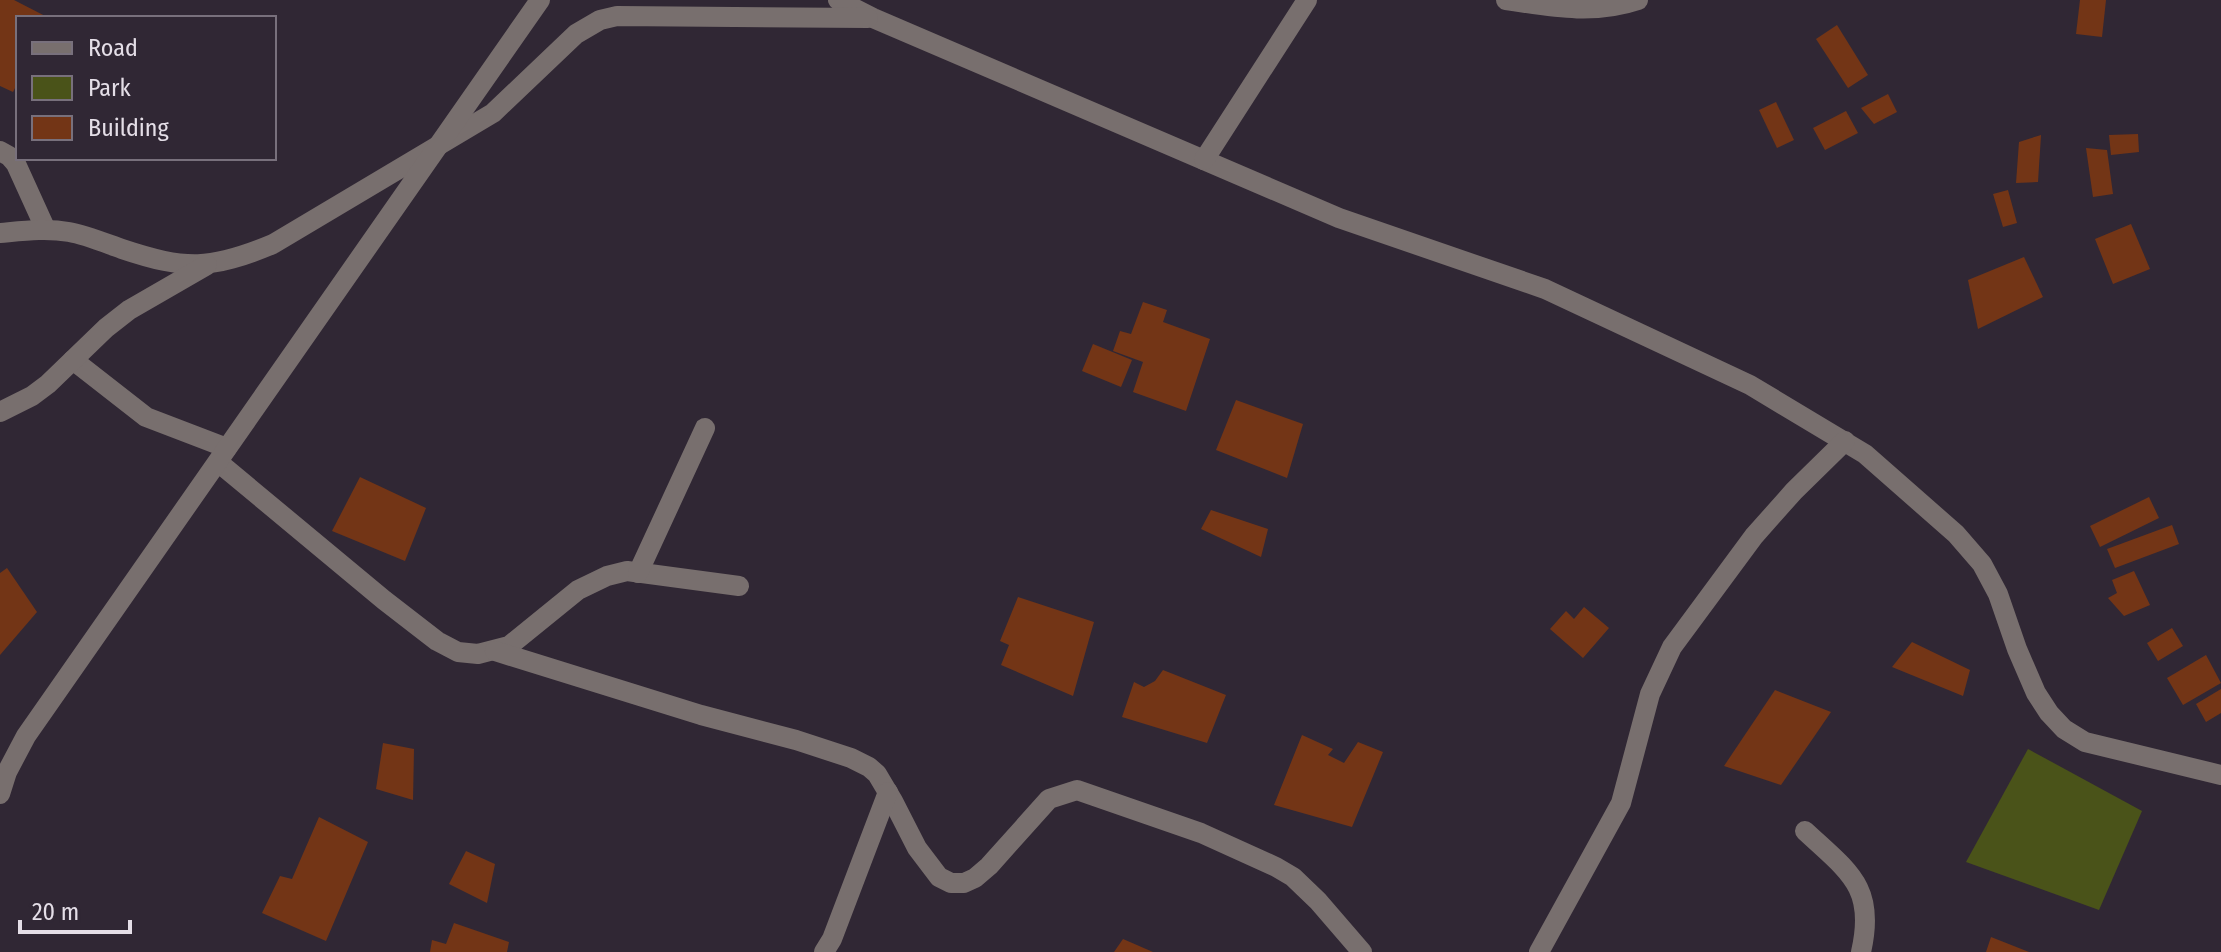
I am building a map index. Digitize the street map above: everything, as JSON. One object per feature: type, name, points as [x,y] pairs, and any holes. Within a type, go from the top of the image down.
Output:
[{"type":"street","points":[[0,794],[7,772],[26,736],[540,0]]},
{"type":"street","points":[[838,0],[873,18],[1339,218],[1545,289],[1750,385],[1865,454],[1956,534],[1982,564],[1998,594],[2036,693],[2064,729],[2085,742],[2221,775]]},
{"type":"street","points":[[1204,160],[1307,0]]},
{"type":"street","points":[[1506,0],[1566,10],[1619,7],[1638,0]]},
{"type":"street","points":[[0,233],[72,232],[168,263],[207,265],[242,257],[273,244],[493,113],[576,34],[600,20],[617,16],[873,18]]},
{"type":"street","points":[[0,151],[16,164],[46,230]]},
{"type":"street","points":[[0,412],[40,390],[129,310],[207,265]]},
{"type":"street","points":[[73,360],[146,417],[223,455],[437,641],[458,652],[478,654],[509,646],[578,590],[593,581],[627,571],[739,586]]},
{"type":"street","points":[[638,573],[705,428]]},
{"type":"street","points":[[1539,952],[1621,803],[1650,694],[1672,647],[1754,536],[1845,441]]},
{"type":"street","points":[[495,651],[701,715],[796,740],[869,767],[888,792],[917,848],[939,877],[951,883],[964,883],[975,878],[1049,799],[1077,790],[1201,833],[1276,867],[1293,877],[1318,901],[1362,952]]},
{"type":"street","points":[[824,952],[832,939],[888,792]]},
{"type":"street","points":[[1805,831],[1848,871],[1861,890],[1866,913],[1861,952]]},
{"type":"green space","points":[[2028,749],[2142,811],[2099,910],[1966,862]]},
{"type":"building","points":[[0,0],[14,0],[45,16],[16,16],[16,86],[13,92],[0,86]]},
{"type":"building","points":[[2080,0],[2106,0],[2102,37],[2076,34]]},
{"type":"building","points":[[1837,25],[1868,75],[1848,88],[1816,39]]},
{"type":"building","points":[[1888,94],[1897,112],[1874,124],[1861,108]]},
{"type":"building","points":[[1776,102],[1794,140],[1777,148],[1759,110]]},
{"type":"building","points":[[1846,111],[1858,133],[1825,150],[1813,128]]},
{"type":"building","points":[[2138,134],[2139,152],[2111,155],[2109,135]]},
{"type":"building","points":[[2041,135],[2038,182],[2016,183],[2019,142]]},
{"type":"building","points":[[2086,148],[2107,150],[2113,194],[2093,197]]},
{"type":"building","points":[[2008,190],[2017,223],[2003,227],[1993,194]]},
{"type":"building","points":[[2131,224],[2150,269],[2113,284],[2095,239]]},
{"type":"building","points":[[2024,257],[2043,297],[1978,329],[1968,280]]},
{"type":"building","points":[[1143,302],[1167,310],[1163,322],[1210,339],[1186,411],[1133,392],[1143,362],[1113,351],[1120,331],[1131,334]]},
{"type":"building","points":[[1093,344],[1132,360],[1121,387],[1082,371]]},
{"type":"building","points":[[1236,400],[1303,424],[1287,478],[1216,450]]},
{"type":"building","points":[[360,477],[426,508],[405,561],[332,531]]},
{"type":"building","points":[[2149,497],[2159,518],[2100,547],[2090,526]]},
{"type":"building","points":[[1211,510],[1268,529],[1261,557],[1201,529]]},
{"type":"building","points":[[2172,525],[2179,544],[2115,568],[2107,549]]},
{"type":"building","points":[[7,568],[37,612],[0,655],[0,573]]},
{"type":"building","points":[[2134,571],[2150,605],[2124,616],[2108,598],[2117,593],[2112,580]]},
{"type":"building","points":[[1018,597],[1094,622],[1073,696],[1001,665],[1009,645],[1000,641]]},
{"type":"building","points":[[1584,607],[1609,628],[1583,658],[1550,629],[1566,611],[1574,619]]},
{"type":"building","points":[[2172,628],[2183,646],[2158,661],[2147,643]]},
{"type":"building","points":[[1912,642],[1970,670],[1963,696],[1892,667]]},
{"type":"building","points":[[2206,655],[2221,683],[2183,705],[2167,678]]},
{"type":"building","points":[[1163,670],[1226,695],[1207,743],[1122,717],[1134,682],[1144,687],[1155,681]]},
{"type":"building","points":[[2221,689],[2221,713],[2206,722],[2196,704]]},
{"type":"building","points":[[1775,690],[1831,712],[1781,785],[1724,766]]},
{"type":"building","points":[[1302,735],[1333,749],[1328,755],[1344,763],[1358,742],[1383,752],[1352,827],[1274,805]]},
{"type":"building","points":[[383,743],[414,749],[413,800],[376,789]]},
{"type":"building","points":[[319,817],[368,842],[326,941],[262,913],[280,876],[292,879]]},
{"type":"building","points":[[466,851],[495,864],[487,903],[449,884]]},
{"type":"building","points":[[454,923],[509,942],[507,952],[430,952],[432,940],[446,944]]},
{"type":"building","points":[[1991,937],[2029,952],[1986,952]]},
{"type":"building","points":[[1123,939],[1153,952],[1114,952]]}]
